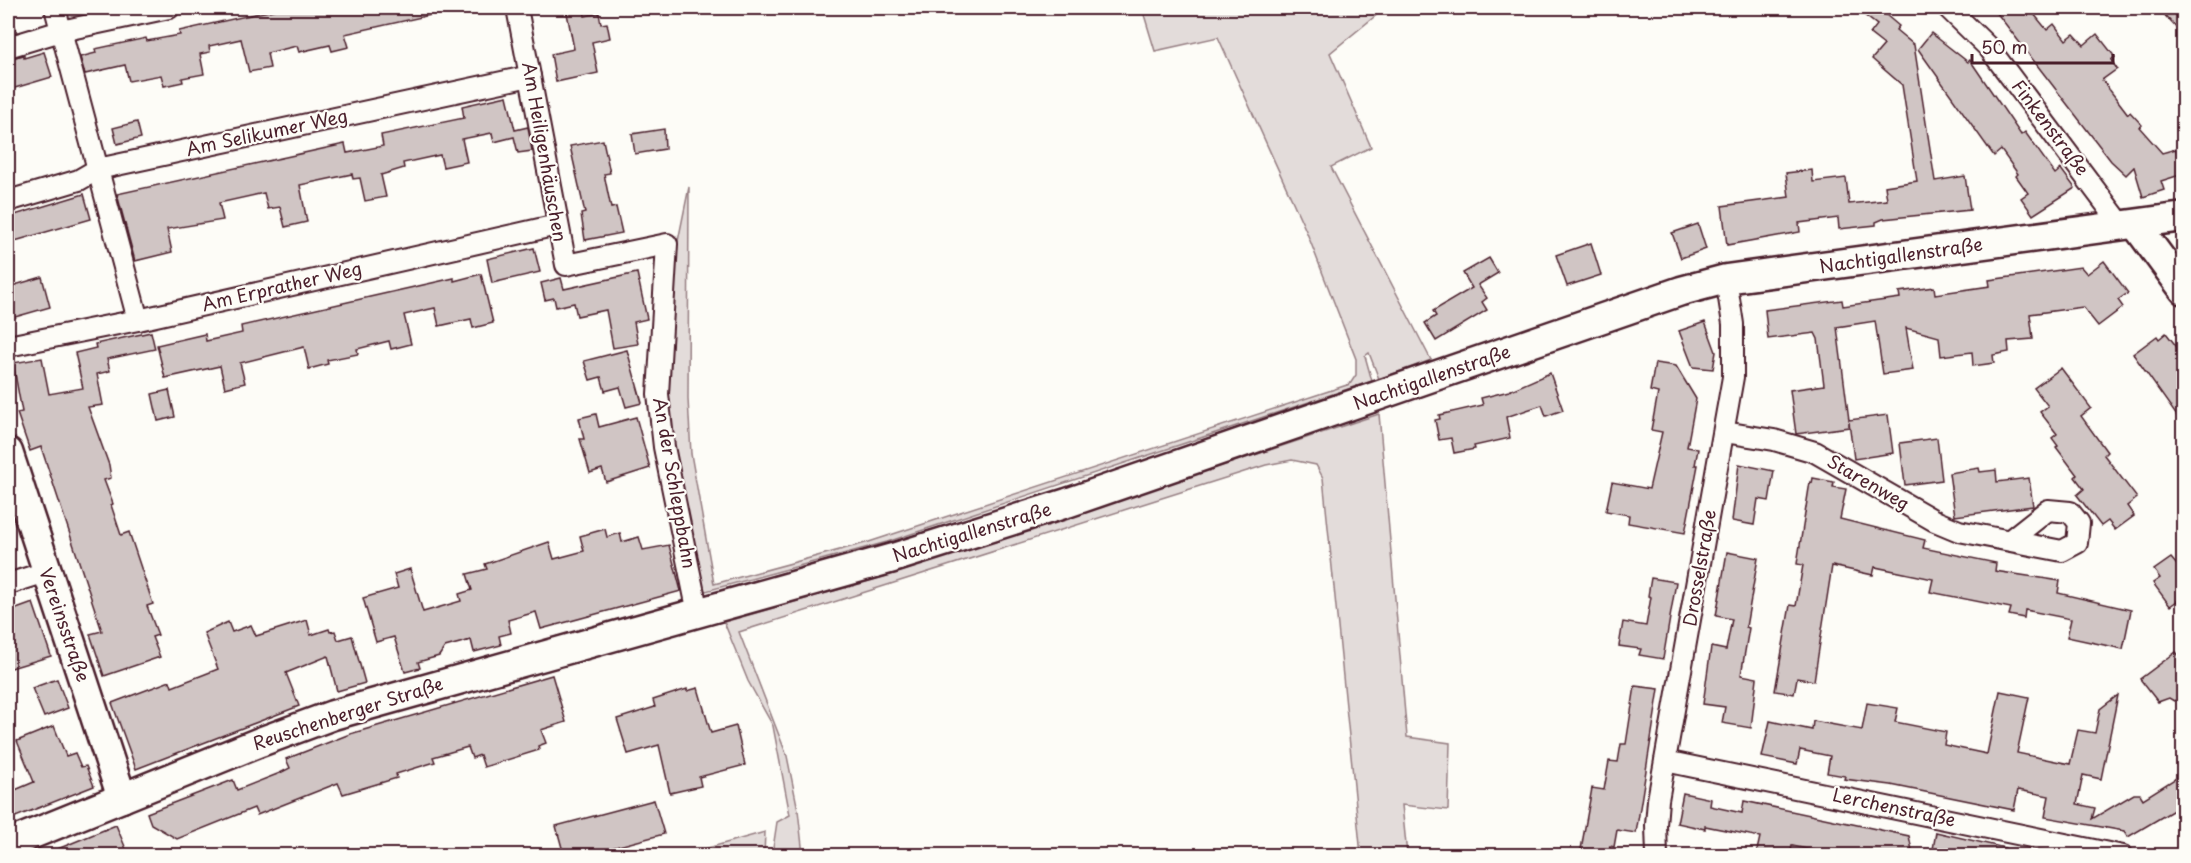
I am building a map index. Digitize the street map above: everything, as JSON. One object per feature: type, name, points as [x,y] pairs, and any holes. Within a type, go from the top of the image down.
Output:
[{"type":"main road","name":"Nachtigallenstraße","points":[[698,613],[893,558],[1067,503],[1663,297],[1726,279],[2184,217]]},
{"type":"main road","name":"Finkenstraße","points":[[2129,226],[2184,290]]},
{"type":"main road","name":"Vereinsstraße","points":[[8,452],[122,798]]},
{"type":"main road","name":"Reuschenberger Straße","points":[[8,843],[260,742],[343,712],[698,613]]},
{"type":"street","points":[[55,8],[138,320]]},
{"type":"street","points":[[8,47],[61,31],[168,8]]},
{"type":"street","name":"Am Heiligenhäuschen","points":[[517,8],[556,225],[566,265],[667,244]]},
{"type":"street","name":"Finkenstraße","points":[[1948,8],[1989,48],[2129,226]]},
{"type":"street","name":"Am Selikumer Weg","points":[[8,201],[79,180],[98,169],[530,76]]},
{"type":"street","name":"Am Erprather Weg","points":[[8,346],[138,320],[556,225]]},
{"type":"street","name":"An der Schleppbahn","points":[[667,244],[658,394],[664,447],[698,613]]},
{"type":"street","name":"Drosselstraße","points":[[1657,855],[1656,825],[1665,761],[1724,432],[1734,359],[1732,316],[1726,279]]},
{"type":"street","name":"Starenweg","points":[[1724,432],[1774,440],[1815,452],[1935,521],[1977,536],[2010,540]]},
{"type":"street","points":[[8,584],[46,572]]},
{"type":"street","name":"Lerchenstraße","points":[[1665,761],[2123,855]]},
{"type":"shaded area","points":[[1142,8],[1385,8],[1330,53],[1371,147],[1331,167],[1431,360],[1379,379],[1369,353],[1365,356],[1372,381],[887,542],[706,591],[703,589],[673,446],[665,394],[676,251],[689,187],[688,399],[691,454],[714,584],[869,542],[1350,384],[1356,375],[1356,359],[1307,233],[1218,37],[1155,51]]},
{"type":"shaded area","points":[[1379,414],[1407,737],[1450,743],[1448,810],[1402,805],[1407,855],[1361,855],[1323,478],[1316,465],[1292,460],[1266,465],[739,632],[787,756],[798,810],[803,855],[772,855],[777,822],[790,815],[773,726],[748,681],[724,622],[897,573]]},
{"type":"shaded area","points":[[765,832],[764,855],[683,855]]},
{"type":"building","points":[[282,8],[434,8],[435,14],[345,34],[349,47],[332,51],[330,45],[299,52],[297,46],[267,53],[270,68],[249,72],[241,39],[209,46],[210,52],[200,54],[204,74],[182,78],[183,82],[164,86],[161,75],[129,81],[125,65],[85,74],[80,57],[96,53],[95,49],[146,38],[147,41],[180,35],[179,31]]},
{"type":"building","points":[[566,8],[584,8],[585,16],[599,13],[601,24],[607,23],[610,38],[592,42],[598,73],[556,82],[551,54],[574,49]]},
{"type":"building","points":[[1855,8],[1892,8],[1886,15],[1899,26],[1896,30],[1914,45],[1935,181],[1965,176],[1970,210],[1883,219],[1876,222],[1876,225],[1839,229],[1838,218],[1799,223],[1800,232],[1727,245],[1722,206],[1789,197],[1786,173],[1812,170],[1813,182],[1846,178],[1849,204],[1887,200],[1885,186],[1917,181],[1902,85],[1872,59],[1884,45],[1870,34],[1877,25]]},
{"type":"building","points":[[1993,8],[2029,8],[2047,30],[2054,24],[2066,40],[2074,34],[2084,45],[2097,34],[2115,57],[2111,60],[2117,69],[2102,80],[2128,114],[2130,112],[2142,125],[2139,127],[2162,153],[2176,149],[2183,174],[2161,181],[2164,190],[2143,197],[2134,167],[2126,175],[2111,161]]},
{"type":"building","points":[[2158,8],[2184,8],[2184,36]]},
{"type":"building","points":[[11,14],[17,32],[8,35],[8,15]]},
{"type":"building","points":[[1931,33],[1968,62],[1970,60],[2021,135],[2025,132],[2055,174],[2061,169],[2075,188],[2033,215],[2021,198],[2028,193],[2016,176],[2018,174],[2001,150],[1994,156],[1918,49]]},
{"type":"building","points":[[44,52],[52,77],[8,90],[8,59],[24,55],[24,58]]},
{"type":"building","points":[[507,96],[515,130],[528,127],[532,151],[518,153],[514,137],[494,142],[492,133],[462,139],[467,162],[443,167],[440,155],[403,163],[404,168],[381,175],[386,197],[365,201],[360,178],[353,179],[352,174],[300,185],[307,222],[285,227],[280,207],[268,209],[264,193],[219,203],[223,220],[167,229],[172,252],[135,261],[117,194],[345,144],[347,153],[383,146],[381,135],[464,118],[462,106]]},
{"type":"building","points":[[137,122],[141,138],[117,144],[113,128]]},
{"type":"building","points":[[664,129],[665,149],[635,154],[632,134]]},
{"type":"building","points":[[603,140],[610,173],[604,174],[611,208],[616,207],[622,233],[585,240],[581,214],[585,213],[570,146]]},
{"type":"building","points":[[84,194],[91,219],[8,243],[8,217]]},
{"type":"building","points":[[1698,224],[1706,249],[1681,258],[1672,233]]},
{"type":"building","points":[[1591,243],[1601,275],[1567,286],[1556,255]]},
{"type":"building","points":[[534,248],[540,272],[492,283],[487,259]]},
{"type":"building","points":[[1489,258],[1498,273],[1478,285],[1487,298],[1482,302],[1487,310],[1436,341],[1425,323],[1436,316],[1433,311],[1472,288],[1463,273]]},
{"type":"building","points":[[2104,261],[2128,293],[2118,300],[2123,307],[2098,326],[2083,307],[2030,314],[2033,339],[2008,341],[2009,352],[1993,355],[1994,363],[1973,366],[1972,352],[1941,356],[1939,337],[1906,328],[1913,370],[1883,374],[1875,321],[1837,327],[1849,420],[1888,415],[1893,453],[1854,459],[1849,422],[1849,427],[1796,434],[1790,390],[1824,385],[1818,339],[1815,333],[1768,339],[1765,310],[1842,300],[1843,306],[1900,298],[1899,292],[1934,287],[1935,294],[1990,286],[1989,280],[2081,267],[2087,274]]},
{"type":"building","points":[[637,273],[647,319],[634,322],[638,344],[613,348],[606,310],[577,316],[574,303],[556,307],[554,298],[545,300],[541,283],[561,278],[564,289]]},
{"type":"building","points":[[481,274],[493,323],[473,328],[471,319],[439,326],[435,308],[404,315],[411,344],[391,349],[389,341],[357,349],[358,354],[327,360],[328,364],[309,369],[304,347],[240,363],[245,383],[225,388],[220,366],[165,378],[157,345],[205,334],[206,341],[242,333],[241,326],[454,278],[454,281]]},
{"type":"building","points":[[42,277],[50,307],[8,319],[8,287]]},
{"type":"building","points":[[1705,322],[1716,352],[1713,369],[1693,367],[1679,331]]},
{"type":"building","points":[[151,332],[155,349],[107,359],[110,371],[97,374],[103,405],[88,407],[109,465],[111,478],[104,480],[113,504],[111,505],[121,535],[129,532],[153,604],[147,606],[158,635],[152,637],[160,657],[104,676],[90,634],[102,631],[41,447],[30,451],[17,413],[22,412],[13,363],[42,358],[49,394],[83,388],[75,353],[96,348],[95,344]]},
{"type":"building","points":[[2166,333],[2184,356],[2184,426],[2133,354],[2157,336],[2159,339]]},
{"type":"building","points":[[627,350],[642,403],[626,407],[620,387],[605,391],[601,377],[590,380],[584,361]]},
{"type":"building","points":[[1655,363],[1676,366],[1696,399],[1687,447],[1698,449],[1695,465],[1698,465],[1685,533],[1628,523],[1629,515],[1606,511],[1612,482],[1649,489],[1662,432],[1651,430],[1658,393],[1650,391]]},
{"type":"building","points":[[2061,368],[2091,408],[2081,416],[2107,452],[2104,455],[2137,498],[2127,506],[2134,516],[2115,530],[2108,521],[2101,526],[2077,495],[2084,489],[2075,477],[2077,475],[2056,447],[2058,446],[2052,438],[2057,434],[2040,412],[2048,406],[2034,388]]},
{"type":"building","points":[[1550,373],[1563,410],[1546,416],[1542,405],[1506,417],[1510,438],[1474,446],[1475,449],[1454,453],[1451,438],[1439,440],[1435,420],[1440,419],[1439,415],[1483,405],[1481,398],[1509,391]]},
{"type":"building","points":[[169,390],[175,417],[158,421],[152,394]]},
{"type":"building","points":[[596,414],[599,427],[636,417],[650,468],[606,482],[602,469],[590,473],[580,439],[584,439],[579,418]]},
{"type":"building","points":[[1937,438],[1942,480],[1905,485],[1900,443]]},
{"type":"building","points":[[1739,464],[1774,471],[1769,501],[1758,499],[1754,525],[1732,521]]},
{"type":"building","points":[[1979,468],[1980,472],[1996,470],[1997,482],[2029,478],[2033,506],[1955,516],[1949,473]]},
{"type":"building","points":[[1813,478],[1834,482],[1833,487],[1846,489],[1840,519],[1925,540],[1923,548],[1996,563],[1995,571],[2060,581],[2058,593],[2131,610],[2123,649],[2067,637],[2071,619],[2025,610],[2024,618],[2009,615],[2011,608],[1930,592],[1933,579],[1875,567],[1873,575],[1832,566],[1814,681],[1797,678],[1794,694],[1775,691],[1790,605],[1796,606],[1803,565],[1797,564],[1810,482],[1812,483]]},
{"type":"building","points":[[605,529],[607,537],[620,533],[622,542],[639,537],[643,550],[669,545],[681,591],[541,629],[536,612],[508,620],[511,633],[499,636],[501,645],[474,652],[471,640],[445,647],[439,656],[418,662],[420,668],[405,672],[394,637],[376,642],[363,598],[398,588],[394,574],[410,569],[423,612],[461,601],[459,594],[472,590],[467,574],[487,569],[485,564],[549,542],[554,559],[584,551],[580,536]]},
{"type":"building","points":[[1727,552],[1758,558],[1746,627],[1749,628],[1741,675],[1757,678],[1751,728],[1722,723],[1725,707],[1703,704],[1711,647],[1726,650],[1732,619],[1716,616]]},
{"type":"building","points":[[2171,558],[2177,565],[2184,561],[2184,596],[2170,606],[2153,583],[2160,578],[2154,570]]},
{"type":"building","points":[[1651,578],[1676,582],[1663,659],[1639,655],[1641,649],[1619,646],[1623,622],[1646,626],[1651,597],[1648,596]]},
{"type":"building","points":[[33,603],[51,656],[8,669],[8,612]]},
{"type":"building","points":[[307,620],[311,635],[329,629],[330,632],[335,631],[338,640],[352,636],[365,683],[337,691],[328,656],[286,673],[299,706],[136,769],[112,703],[170,681],[172,687],[218,669],[204,633],[228,622],[232,632],[251,625],[256,636]]},
{"type":"building","points":[[2176,652],[2184,662],[2184,694],[2174,701],[2169,698],[2158,702],[2140,679]]},
{"type":"building","points":[[552,675],[566,722],[541,730],[546,743],[538,746],[539,750],[484,767],[480,755],[472,758],[468,747],[433,757],[435,762],[396,774],[397,778],[343,794],[338,783],[257,815],[254,808],[177,839],[151,824],[147,813],[233,780],[237,790],[290,768],[286,759],[350,734]]},
{"type":"building","points":[[57,679],[68,708],[44,717],[32,688]]},
{"type":"building","points":[[1635,686],[1659,689],[1636,833],[1617,830],[1614,847],[1610,846],[1610,853],[1580,855],[1592,788],[1604,790],[1609,761],[1618,762],[1621,744],[1626,744]]},
{"type":"building","points":[[698,688],[711,733],[736,726],[745,765],[699,777],[701,786],[670,793],[659,745],[628,754],[617,719],[655,707],[653,700],[687,689],[687,691]]},
{"type":"building","points":[[2000,691],[2029,697],[2017,753],[2070,764],[2078,730],[2095,733],[2100,709],[2118,695],[2101,779],[2083,775],[2077,804],[2095,808],[2092,819],[2134,794],[2140,794],[2143,799],[2184,773],[2184,804],[2128,837],[2124,831],[2045,817],[2049,796],[2018,790],[2014,810],[1891,785],[1844,779],[1845,776],[1827,773],[1830,756],[1800,750],[1797,764],[1762,757],[1770,721],[1812,730],[1813,721],[1862,730],[1867,703],[1898,708],[1895,722],[1946,732],[1944,745],[1987,754]]},
{"type":"building","points":[[54,726],[66,756],[75,753],[81,767],[86,766],[94,786],[8,820],[8,793],[34,782],[17,741]]},
{"type":"building","points":[[1683,793],[1711,799],[1710,806],[1742,813],[1744,801],[1909,836],[1913,855],[1836,855],[1792,846],[1790,855],[1756,855],[1760,837],[1677,823]]},
{"type":"building","points":[[654,800],[664,834],[585,855],[564,855],[556,826]]},
{"type":"building","points":[[116,825],[126,849],[109,855],[43,855]]},
{"type":"building","points":[[1936,832],[2005,848],[2005,855],[1932,855]]}]
